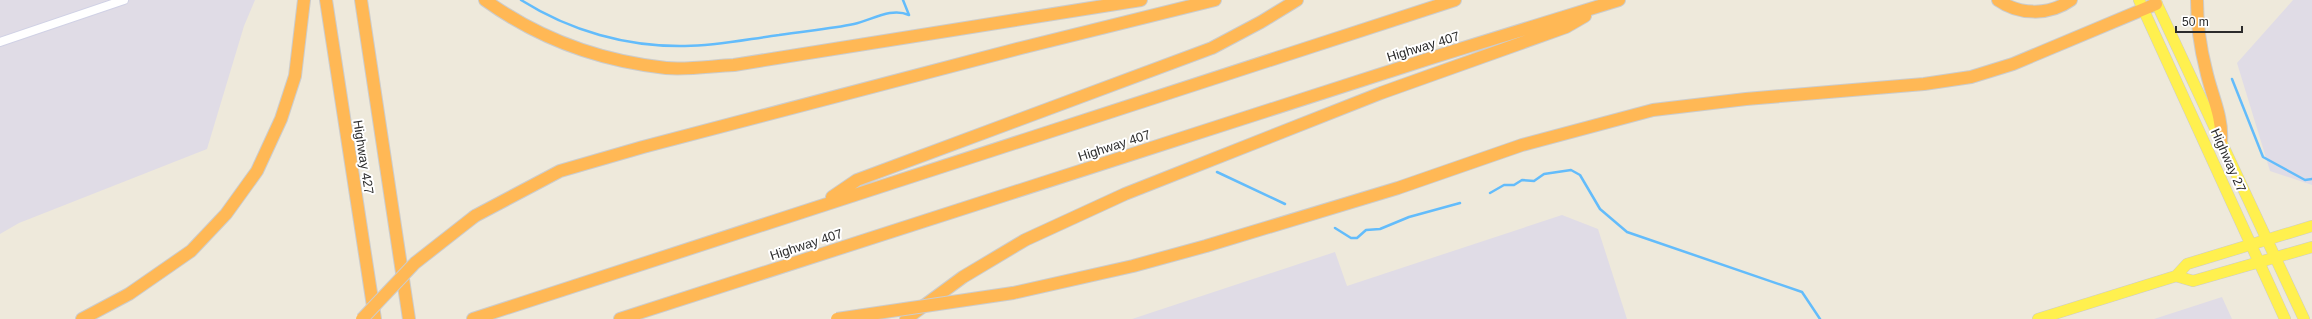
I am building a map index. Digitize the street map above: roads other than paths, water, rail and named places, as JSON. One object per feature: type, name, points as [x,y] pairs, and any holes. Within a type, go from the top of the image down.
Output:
[{"type":"highway","points":[[82,319],[129,294],[191,251],[226,214],[257,171],[281,119],[295,76],[304,0]]},
{"type":"highway","name":"Highway 427","points":[[326,0],[375,316]]},
{"type":"highway","name":"Highway 427","points":[[361,0],[409,319]]},
{"type":"highway","points":[[485,0],[512,20],[562,44],[611,59],[668,68],[734,65],[1141,0]]},
{"type":"highway","points":[[362,319],[415,263],[475,216],[560,171],[643,147],[1013,50],[1215,0]]},
{"type":"highway","points":[[820,205],[857,180],[1212,48],[1261,22],[1297,0]]},
{"type":"highway","points":[[473,319],[820,205],[1455,0]]},
{"type":"highway","name":"Highway 407","points":[[620,319],[1423,60],[1619,0]]},
{"type":"highway","points":[[1998,0],[2010,9],[2035,12],[2061,7],[2071,0]]},
{"type":"highway","points":[[2196,0],[2198,30],[2206,70],[2222,126],[2221,141]]},
{"type":"highway","points":[[837,319],[1013,293],[1133,266],[1206,246],[1398,188],[1522,145],[1653,110],[1746,99],[1917,85],[1971,77],[2013,64],[2141,5],[2156,2]]},
{"type":"highway","points":[[906,319],[963,277],[1025,240],[1118,197],[1381,93],[1566,27],[1603,6]]},
{"type":"main road","name":"Highway 27","points":[[2156,2],[2304,319]]},
{"type":"main road","name":"Highway 27","points":[[2141,5],[2285,319]]},
{"type":"main road","points":[[2038,319],[2176,276],[2187,264],[2312,226]]},
{"type":"main road","points":[[2176,276],[2193,281],[2312,247]]},
{"type":"street","points":[[0,42],[124,0]]},
{"type":"waterway","points":[[521,0],[559,20],[600,35],[642,44],[663,46],[721,44],[845,26],[888,13],[895,12],[909,15]]},
{"type":"waterway","points":[[903,0],[909,15]]},
{"type":"waterway","points":[[2232,79],[2263,157],[2305,180],[2312,179]]},
{"type":"waterway","points":[[1490,193],[1504,185],[1514,185],[1522,180],[1534,181],[1544,174],[1571,170],[1580,175],[1600,209],[1627,232],[1802,292],[1820,319]]},
{"type":"waterway","points":[[1217,172],[1285,204]]},
{"type":"waterway","points":[[1335,228],[1351,238],[1357,238],[1366,230],[1380,229],[1409,217],[1460,203]]}]
